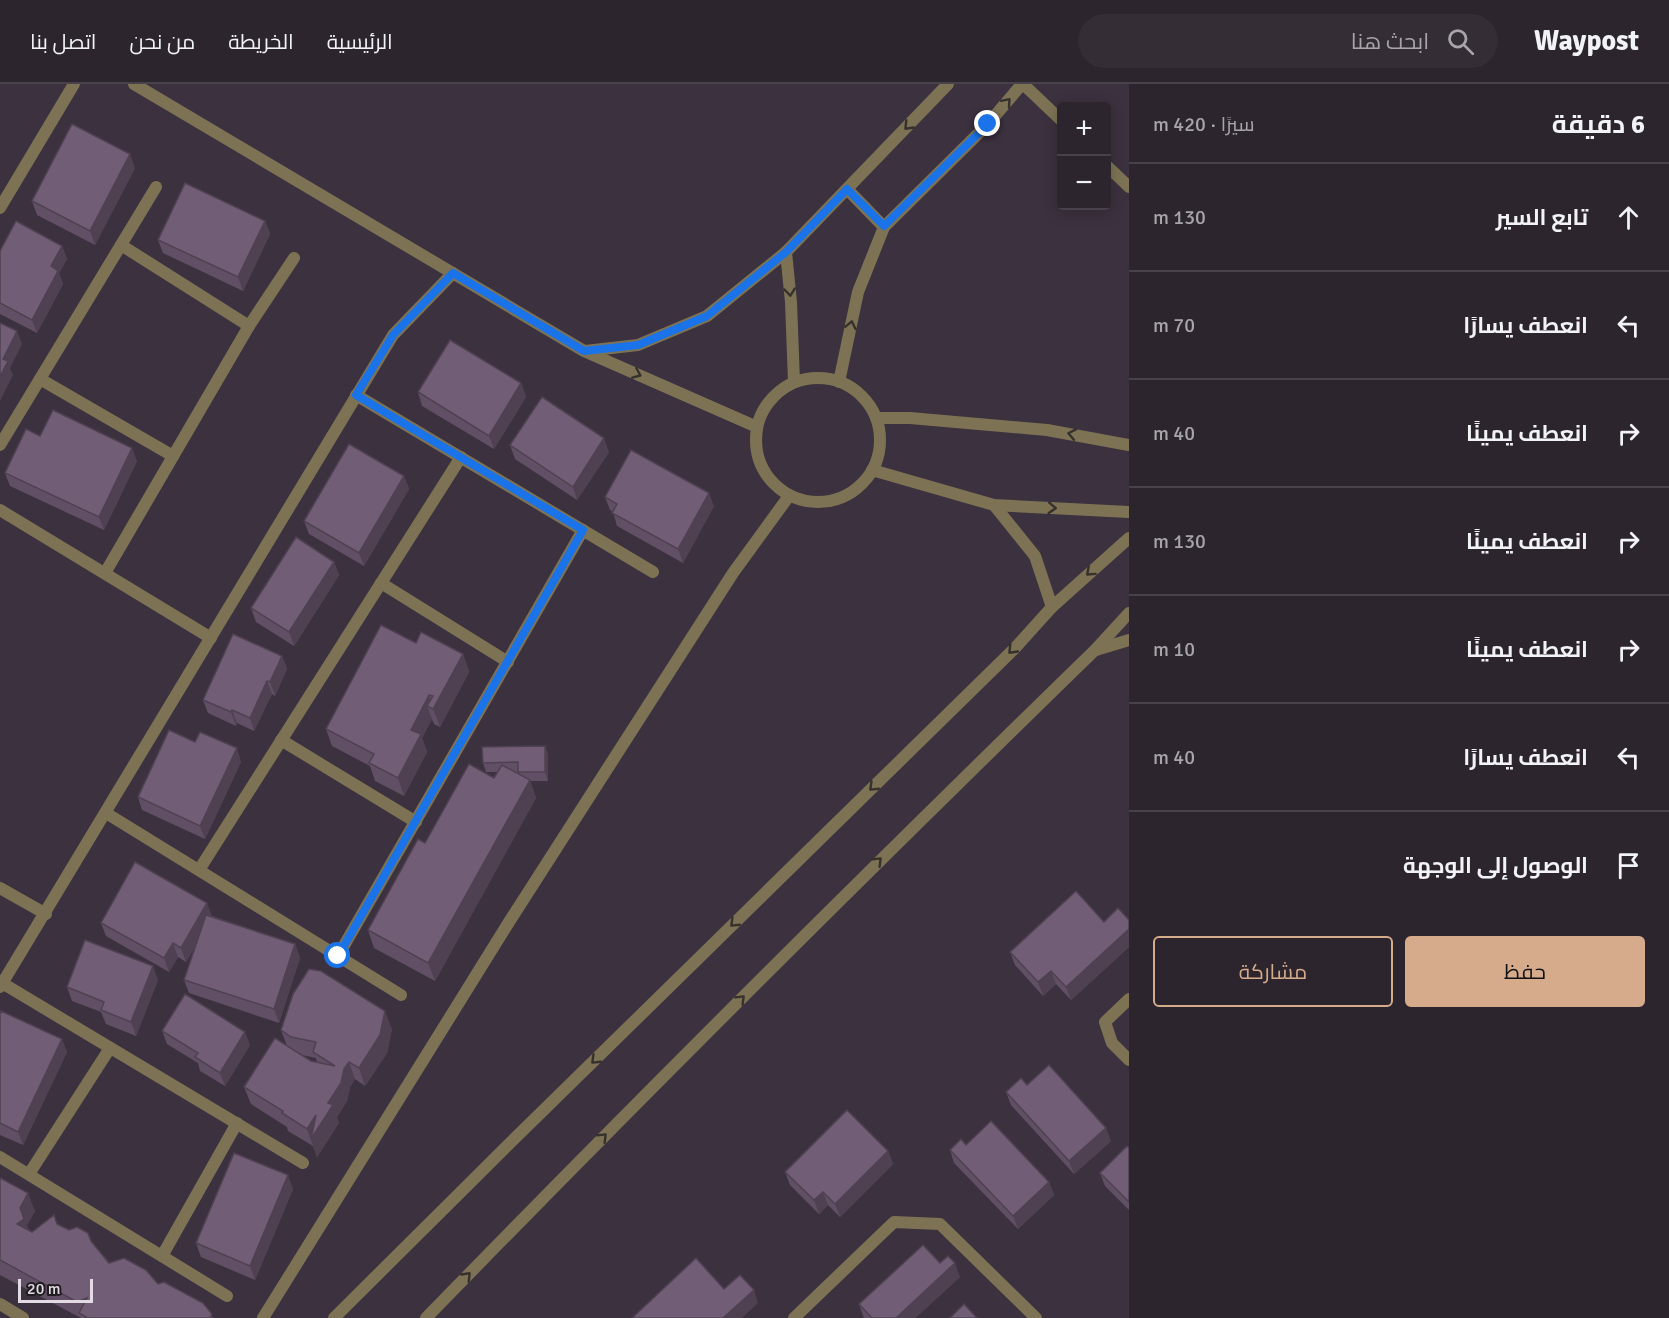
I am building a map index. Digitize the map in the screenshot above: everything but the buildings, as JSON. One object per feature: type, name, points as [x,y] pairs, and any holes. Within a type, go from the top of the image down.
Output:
[{"type":"street","points":[[0,208],[6,186],[74,84]]},
{"type":"street","points":[[134,84],[584,351],[757,427]]},
{"type":"street","points":[[584,351],[638,345],[707,316],[786,252],[948,84]]},
{"type":"street","points":[[840,382],[858,292],[884,226],[988,124],[1023,84],[1057,116]]},
{"type":"street","points":[[1111,169],[1129,187]]},
{"type":"street","points":[[0,445],[156,187]]},
{"type":"street","points":[[847,189],[884,226]]},
{"type":"street","points":[[121,245],[249,326]]},
{"type":"street","points":[[786,252],[791,302],[794,382]]},
{"type":"street","points":[[105,573],[249,326],[294,258]]},
{"type":"street","points":[[303,1163],[1,985],[46,914],[393,335],[453,273]]},
{"type":"street","points":[[811,378],[829,378],[840,382],[860,394],[872,408],[880,442],[878,459],[857,488],[842,498],[825,502],[807,502],[789,496],[775,486],[764,472],[757,455],[755,438],[766,404],[778,391],[794,382],[811,378]]},
{"type":"street","points":[[40,379],[173,456]]},
{"type":"street","points":[[356,395],[653,572]]},
{"type":"street","points":[[876,418],[910,418],[1047,430],[1129,445]]},
{"type":"street","points":[[199,870],[461,457]]},
{"type":"street","points":[[872,470],[994,506],[1129,512]]},
{"type":"street","points":[[263,1318],[509,922],[733,573],[789,496]]},
{"type":"street","points":[[994,506],[1035,556],[1052,607]]},
{"type":"street","points":[[0,510],[211,639]]},
{"type":"street","points":[[338,956],[583,530]]},
{"type":"street","points":[[334,1318],[508,1144],[1015,648],[1052,607],[1129,537]]},
{"type":"street","points":[[381,583],[508,662]]},
{"type":"street","points":[[426,1318],[879,860],[1095,650],[1129,613]]},
{"type":"street","points":[[1095,650],[1129,640]]},
{"type":"street","points":[[281,740],[416,822]]},
{"type":"street","points":[[106,813],[401,995]]},
{"type":"street","points":[[0,888],[46,914]]},
{"type":"street","points":[[1129,999],[1105,1022],[1112,1043],[1129,1060]]},
{"type":"street","points":[[29,1174],[110,1048]]},
{"type":"street","points":[[162,1256],[237,1123]]},
{"type":"street","points":[[0,1157],[227,1296]]},
{"type":"street","points":[[794,1318],[894,1222],[940,1224],[1036,1318]]},
{"type":"street","points":[[0,1304],[23,1318]]},
{"type":"route","points":[[338,956],[583,530],[356,395],[393,335],[453,273],[584,351],[638,345],[707,316],[786,252],[847,189],[884,226],[988,124]]}]
